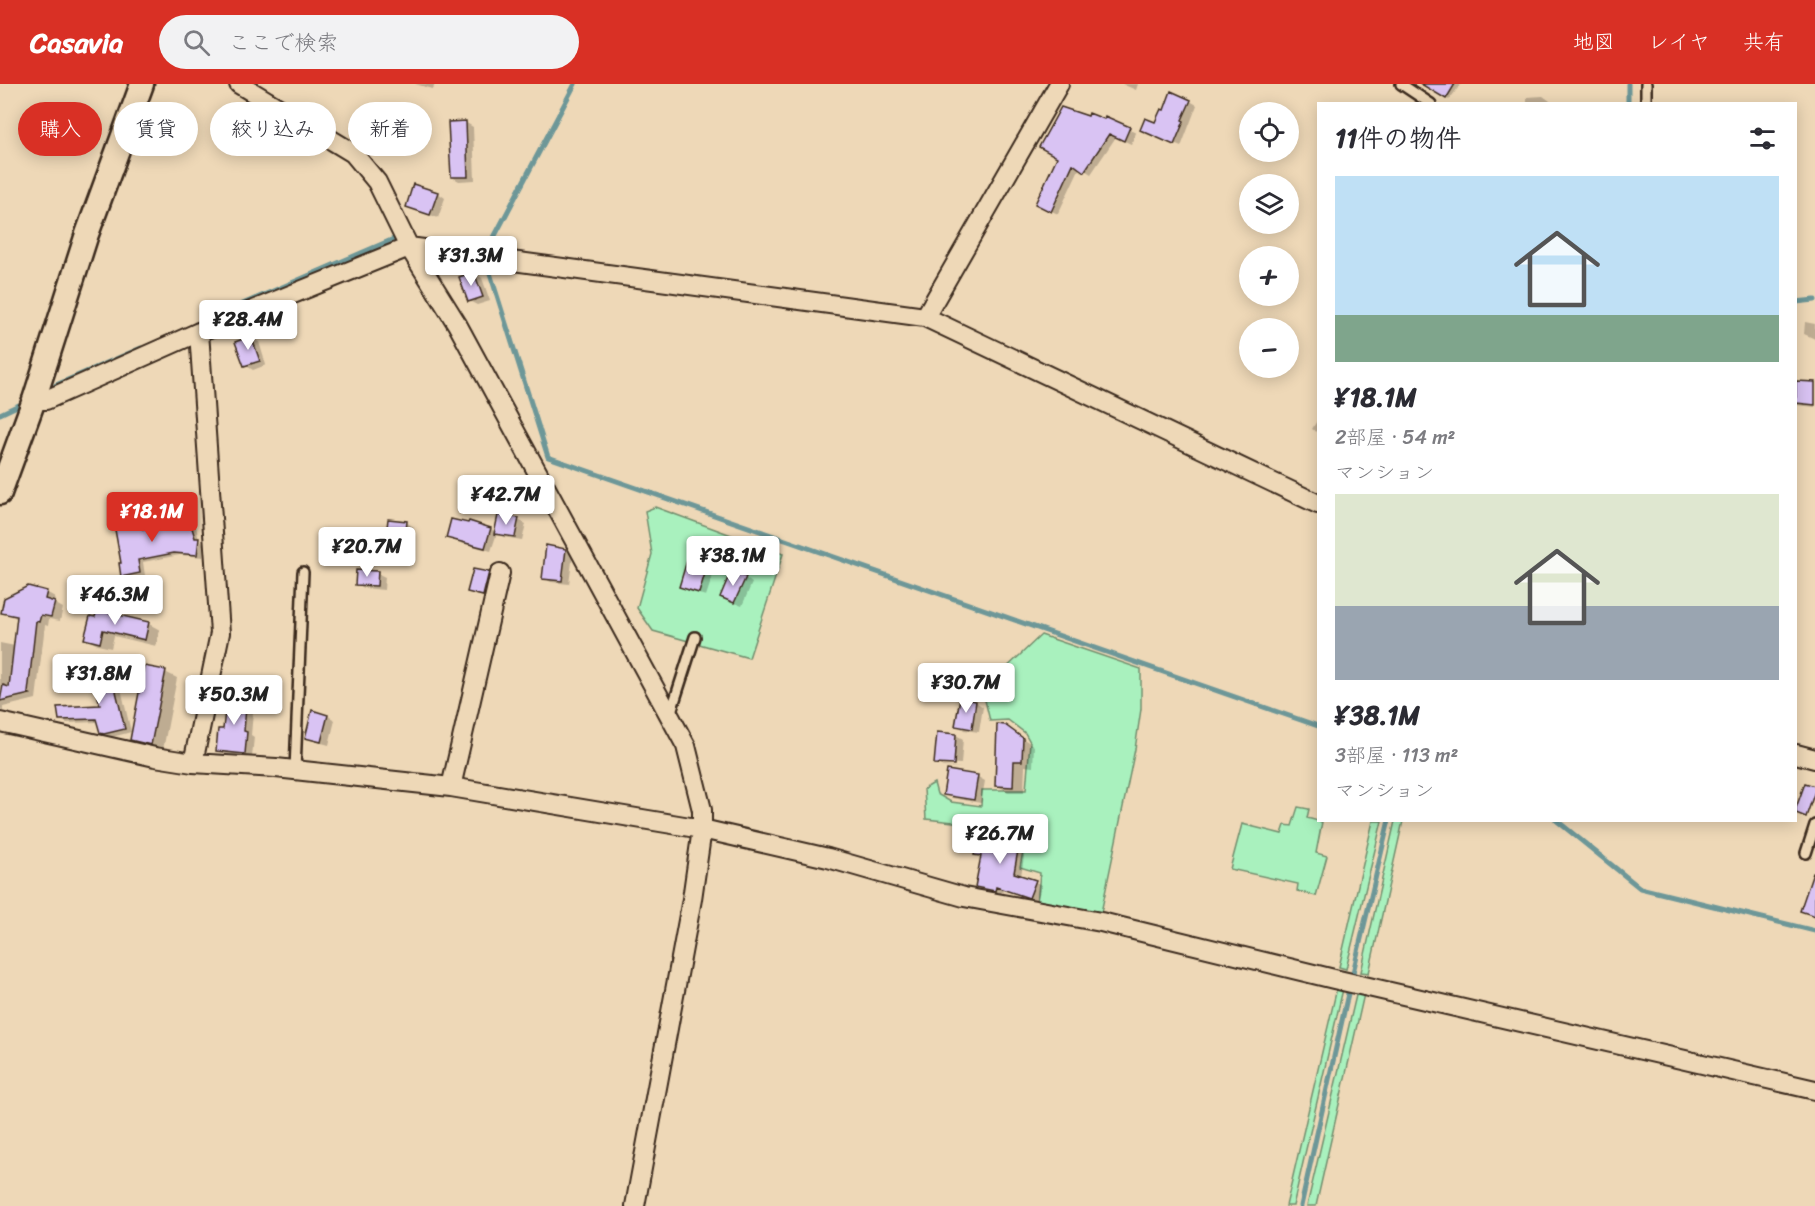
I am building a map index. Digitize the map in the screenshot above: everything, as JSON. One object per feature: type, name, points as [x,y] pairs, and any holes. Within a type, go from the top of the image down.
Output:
[{"type":"street","points":[[0,493],[34,400],[87,234],[142,84]]},
{"type":"street","points":[[239,84],[353,153],[377,182],[409,247],[458,324],[686,746],[702,810],[702,829],[692,899],[635,1206]]},
{"type":"street","points":[[925,317],[1059,84]]},
{"type":"street","points":[[34,400],[46,399],[199,332],[409,247],[925,317],[1317,504]]},
{"type":"street","points":[[193,763],[220,633],[199,332]]},
{"type":"street","points":[[451,787],[500,573]]},
{"type":"street","points":[[0,722],[155,757],[193,763],[296,770],[451,787],[702,829],[828,858],[963,897],[1101,922],[1334,979],[1815,1090]]},
{"type":"street","points":[[1797,754],[1815,759]]},
{"type":"lane","points":[[1646,102],[1647,84]]},
{"type":"lane","points":[[1407,86],[1428,102]]},
{"type":"lane","points":[[296,770],[303,572]]},
{"type":"lane","points":[[669,716],[695,637]]},
{"type":"lane","points":[[1806,853],[1815,825]]},
{"type":"green space","points":[[655,507],[783,554],[749,658],[653,631],[637,608],[652,554],[645,511]]},
{"type":"green space","points":[[1041,635],[1141,669],[1141,709],[1135,749],[1101,913],[1037,903],[1040,873],[1020,867],[1027,830],[926,819],[924,789],[934,783],[937,794],[951,802],[981,806],[982,790],[1026,790],[1030,742],[1025,733],[1008,720],[990,721],[985,700],[1000,674]]},
{"type":"green space","points":[[1298,807],[1309,809],[1307,818],[1322,822],[1316,853],[1327,856],[1316,896],[1297,891],[1298,884],[1230,869],[1242,824],[1282,834],[1285,825],[1292,826]]},
{"type":"green space","points":[[1373,822],[1382,822],[1346,969],[1339,967]]},
{"type":"green space","points":[[1395,822],[1403,822],[1369,973],[1361,972]]},
{"type":"green space","points":[[1337,988],[1343,989],[1293,1206],[1286,1206]]},
{"type":"green space","points":[[1357,991],[1364,994],[1316,1206],[1307,1206]]},
{"type":"building","points":[[1421,84],[1455,84],[1446,99]]},
{"type":"building","points":[[1171,91],[1191,100],[1174,145],[1140,130],[1145,118],[1155,122],[1161,109],[1164,110]]},
{"type":"building","points":[[1061,107],[1088,116],[1089,113],[1104,119],[1105,116],[1130,127],[1124,141],[1109,134],[1084,172],[1073,164],[1051,212],[1035,204],[1057,157],[1039,147]]},
{"type":"building","points":[[466,121],[468,177],[451,177],[448,122]]},
{"type":"building","points":[[413,184],[438,192],[430,215],[406,207]]},
{"type":"building","points":[[474,272],[483,297],[468,302],[459,277]]},
{"type":"building","points":[[251,336],[260,361],[244,366],[235,342]]},
{"type":"building","points":[[1797,381],[1815,382],[1815,405],[1797,403]]},
{"type":"building","points":[[498,515],[519,518],[515,537],[494,534]]},
{"type":"building","points":[[140,519],[143,530],[190,521],[195,538],[199,538],[197,555],[174,553],[138,560],[140,573],[121,577],[119,563],[121,563],[114,524]]},
{"type":"building","points":[[388,519],[407,521],[404,554],[384,552]]},
{"type":"building","points":[[451,519],[468,523],[469,521],[491,528],[485,548],[446,538]]},
{"type":"building","points":[[546,545],[566,549],[562,581],[542,579]]},
{"type":"building","points":[[689,554],[709,560],[699,593],[679,587]]},
{"type":"building","points":[[473,569],[489,572],[483,596],[467,592]]},
{"type":"building","points":[[356,570],[378,571],[377,586],[355,585]]},
{"type":"building","points":[[731,571],[746,577],[734,603],[720,597]]},
{"type":"building","points":[[28,586],[47,591],[45,599],[55,602],[51,617],[41,615],[39,622],[36,621],[28,693],[30,694],[0,701],[3,685],[9,687],[17,616],[1,613],[4,598]]},
{"type":"building","points":[[97,610],[149,622],[145,640],[103,630],[100,643],[84,639],[90,616],[95,617]]},
{"type":"building","points":[[110,666],[125,729],[104,734],[100,733],[96,719],[59,720],[57,707],[100,705],[91,670]]},
{"type":"building","points":[[144,666],[166,670],[151,745],[130,740]]},
{"type":"building","points":[[227,693],[247,695],[245,754],[216,751],[218,729],[223,729]]},
{"type":"building","points":[[960,698],[976,701],[972,729],[955,726]]},
{"type":"building","points":[[312,710],[328,715],[321,742],[305,738]]},
{"type":"building","points":[[997,724],[1005,725],[1023,738],[1022,761],[1014,761],[1013,787],[995,786]]},
{"type":"building","points":[[937,732],[956,734],[954,765],[934,764]]},
{"type":"building","points":[[947,770],[978,775],[974,800],[943,795]]},
{"type":"building","points":[[1805,783],[1815,786],[1806,817],[1797,813],[1797,805]]},
{"type":"building","points":[[979,831],[1020,839],[1014,873],[1036,880],[1029,898],[996,887],[995,891],[975,887],[981,856],[974,855]]},
{"type":"building","points":[[1813,873],[1815,873],[1815,916],[1800,911]]},
{"type":"waterway","points":[[575,84],[490,245],[490,273],[548,457],[1317,726]]},
{"type":"waterway","points":[[1628,84],[1628,102]]},
{"type":"waterway","points":[[215,316],[396,238]]},
{"type":"waterway","points":[[1797,302],[1815,300]]},
{"type":"waterway","points":[[56,385],[141,348]]},
{"type":"waterway","points":[[0,414],[19,405]]},
{"type":"waterway","points":[[1301,1206],[1389,822]]},
{"type":"waterway","points":[[1558,822],[1640,888],[1815,931]]}]
